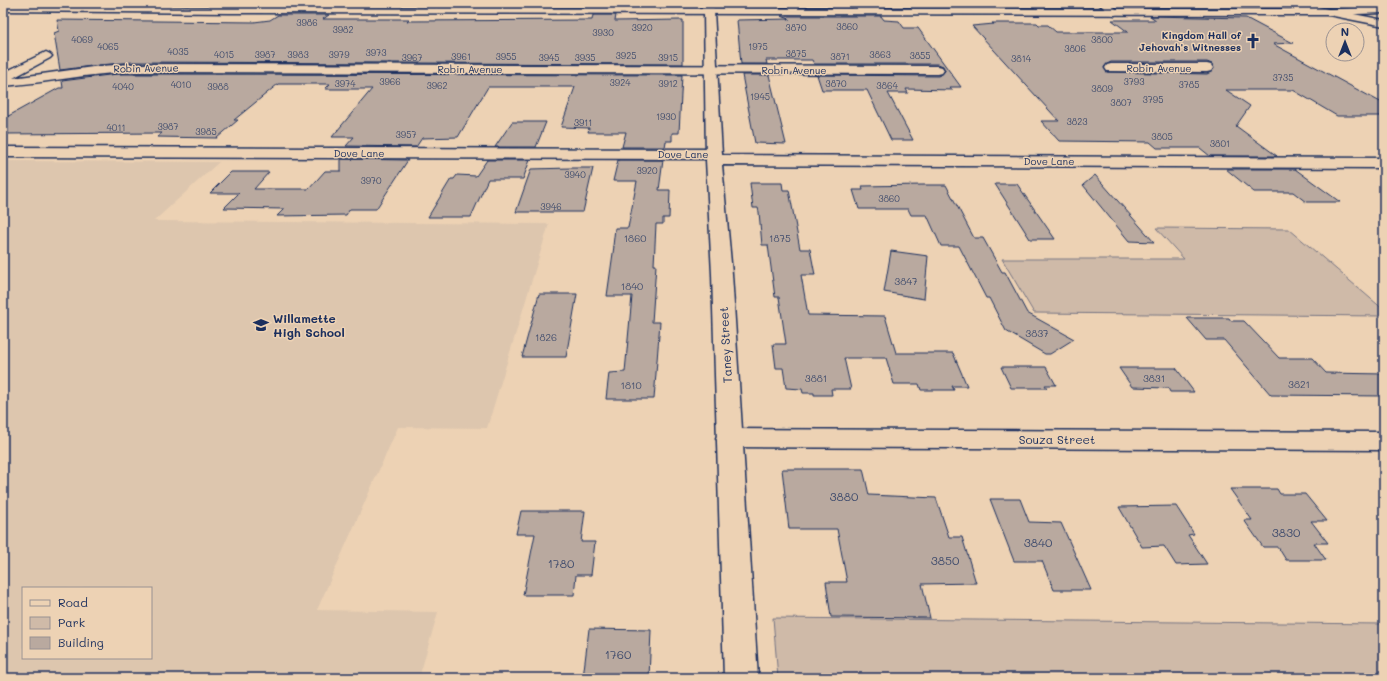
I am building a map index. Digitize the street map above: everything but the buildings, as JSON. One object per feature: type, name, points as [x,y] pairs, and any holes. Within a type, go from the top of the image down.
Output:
[{"type":"street","points":[[230,10],[241,3]]},
{"type":"street","points":[[1103,3],[1115,12]]},
{"type":"street","points":[[1283,3],[1384,23]]},
{"type":"street","points":[[3,8],[230,10],[709,7],[1115,12],[1330,12],[1384,10]]},
{"type":"street","name":"Taney Street","points":[[709,7],[714,157],[722,274],[741,678]]},
{"type":"street","points":[[3,78],[46,56]]},
{"type":"street","name":"Robin Avenue","points":[[3,82],[34,80],[100,69],[133,68],[938,70]]},
{"type":"street","name":"Robin Avenue","points":[[1111,68],[1207,68]]},
{"type":"street","name":"Dove Lane","points":[[3,152],[1384,163]]},
{"type":"street","name":"Souza Street","points":[[729,438],[1384,441]]},
{"type":"shaded area","name":"Willamette High School","points":[[3,161],[219,162],[154,221],[549,224],[487,428],[398,427],[317,610],[438,612],[419,678],[3,678]]},
{"type":"green space","points":[[1297,3],[1379,3],[1324,8]]},
{"type":"green space","points":[[1156,228],[1289,229],[1384,310],[1384,316],[1034,313],[1002,259],[1184,259]]},
{"type":"green space","points":[[773,618],[1384,624],[1384,678],[778,678]]},
{"type":"place","name":"Kingdom Hall of Jehovah's Witnesses","points":[[1253,41]]},
{"type":"place","name":"Willamette High School","points":[[261,325]]}]
